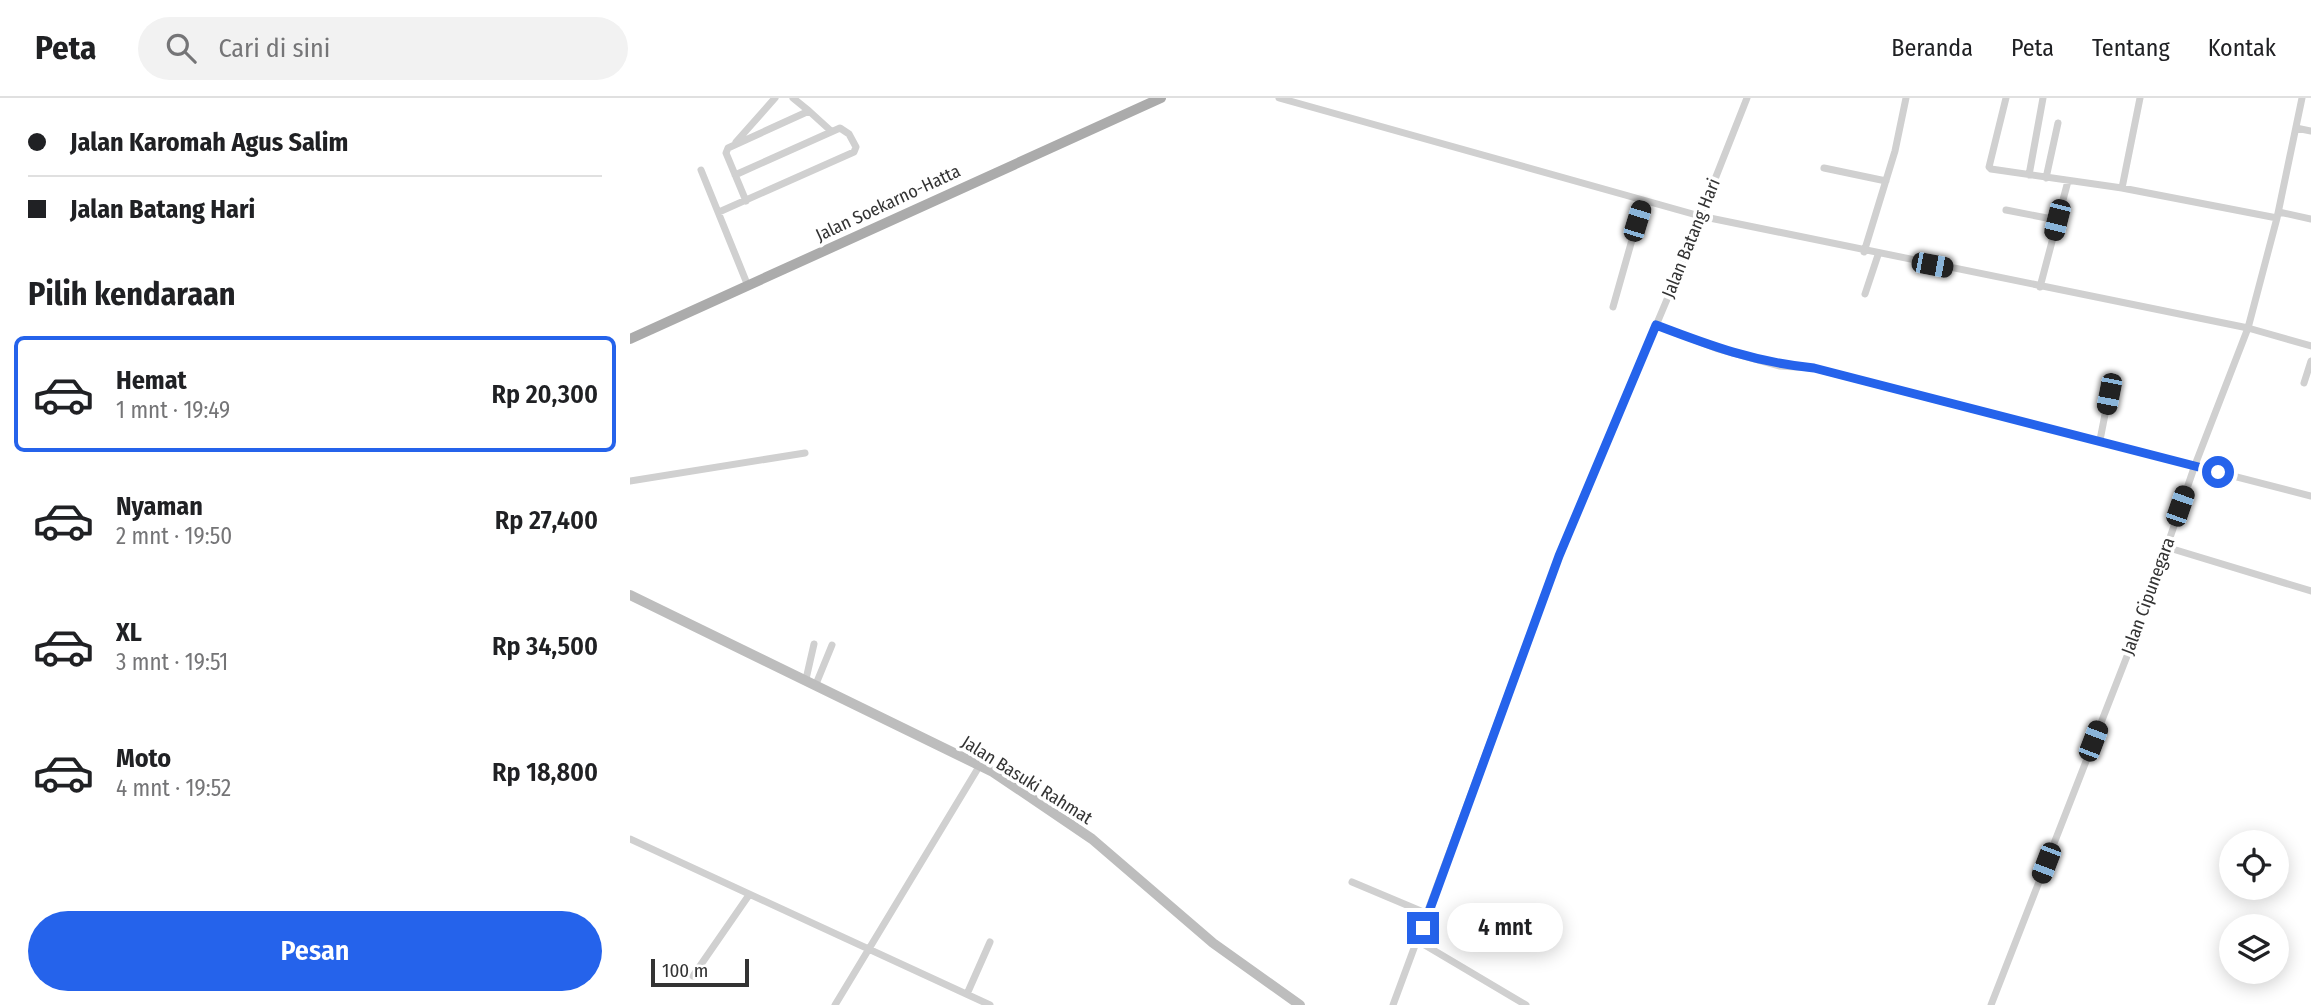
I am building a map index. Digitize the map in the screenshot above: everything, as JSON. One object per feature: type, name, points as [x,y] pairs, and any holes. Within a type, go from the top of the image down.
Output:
[{"type":"main road","name":"Jalan Soekarno-Hatta","points":[[630,339],[1161,98]]},
{"type":"main road","name":"Jalan Basuki Rahmat","points":[[630,595],[980,765],[1092,839],[1213,943],[1300,1005]]},
{"type":"street","points":[[746,201],[726,153],[775,98]]},
{"type":"street","points":[[793,98],[831,131]]},
{"type":"street","points":[[1279,98],[1700,216],[1878,255],[2248,328],[2311,345]]},
{"type":"street","name":"Jalan Batang Hari","points":[[1393,1005],[1559,556],[1656,325],[1746,98]]},
{"type":"street","points":[[1864,252],[1886,181],[1906,98]]},
{"type":"street","points":[[2006,98],[1989,167],[2311,219]]},
{"type":"street","points":[[2029,175],[2043,98]]},
{"type":"street","points":[[2122,188],[2140,98]]},
{"type":"street","name":"Jalan Cipunegara","points":[[1991,1005],[2145,610],[2195,466],[2248,328],[2278,215],[2302,98]]},
{"type":"street","points":[[734,145],[809,111]]},
{"type":"street","points":[[2046,178],[2058,123]]},
{"type":"street","points":[[719,212],[854,152],[856,147],[847,132],[840,128],[735,175]]},
{"type":"street","points":[[2296,128],[2311,131]]},
{"type":"street","points":[[1824,168],[1886,181]]},
{"type":"street","points":[[701,170],[748,286]]},
{"type":"street","points":[[2040,287],[2068,181]]},
{"type":"street","points":[[1613,307],[1643,201]]},
{"type":"street","points":[[2006,210],[2057,220]]},
{"type":"street","points":[[1865,294],[1878,255]]},
{"type":"street","points":[[1656,325],[1718,349],[1779,366],[1814,368],[2311,496]]},
{"type":"street","points":[[2304,383],[2311,361]]},
{"type":"street","points":[[2100,440],[2109,394]]},
{"type":"street","points":[[630,481],[806,453]]},
{"type":"street","points":[[2166,547],[2311,591]]},
{"type":"street","points":[[811,682],[814,644]]},
{"type":"street","points":[[811,682],[832,645]]},
{"type":"street","points":[[835,1005],[980,765]]},
{"type":"street","points":[[630,839],[990,1005]]},
{"type":"street","points":[[1352,882],[1428,914]]},
{"type":"street","points":[[693,976],[749,895]]},
{"type":"street","points":[[1418,941],[1526,1005]]},
{"type":"street","points":[[967,994],[990,942]]},
{"type":"route","points":[[1423,928],[1559,556],[1656,325],[1718,349],[1779,366],[1814,368],[2218,472]]}]
